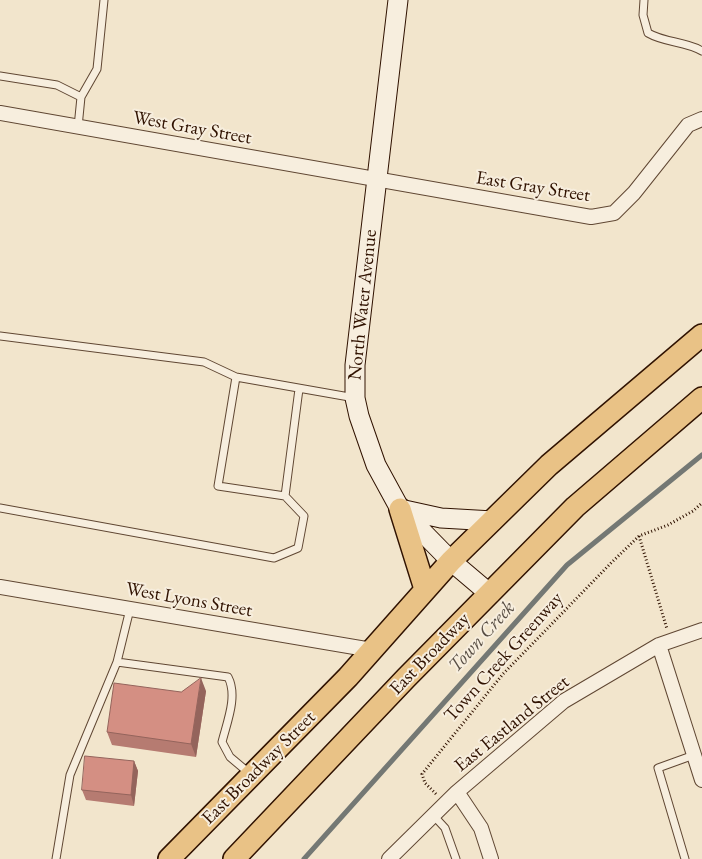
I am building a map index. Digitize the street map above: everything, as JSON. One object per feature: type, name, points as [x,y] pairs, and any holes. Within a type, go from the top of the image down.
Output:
[{"type":"main road","name":"North Water Avenue","points":[[398,0],[355,365],[355,398],[376,465],[400,509],[451,561],[490,594]]},
{"type":"main road","points":[[372,650],[424,589],[549,465],[702,335]]},
{"type":"main road","name":"East Broadway","points":[[234,859],[406,678],[575,508],[702,398]]},
{"type":"main road","points":[[424,589],[400,509],[441,518],[493,521]]},
{"type":"main road","name":"East Broadway Street","points":[[170,859],[253,776],[372,650]]},
{"type":"street","name":"West Gray Street","points":[[0,113],[377,180]]},
{"type":"street","name":"East Gray Street","points":[[377,180],[591,217],[614,213],[634,193],[688,126],[702,119]]},
{"type":"street","name":"West Lyons Street","points":[[0,587],[372,650]]},
{"type":"street","name":"East Eastland Street","points":[[390,859],[457,792],[564,701],[659,645],[702,630]]},
{"type":"street","points":[[659,645],[702,780]]},
{"type":"street","points":[[457,792],[481,828],[491,859]]},
{"type":"lane","points":[[78,127],[81,97],[97,69],[104,0]]},
{"type":"lane","points":[[644,0],[643,15],[648,34],[659,40],[692,45],[702,50]]},
{"type":"lane","points":[[0,76],[57,85],[81,97]]},
{"type":"lane","points":[[0,336],[204,362],[236,377],[355,398]]},
{"type":"lane","points":[[0,508],[274,558],[298,548],[304,516],[285,496],[218,486],[236,377]]},
{"type":"lane","points":[[285,496],[299,389]]},
{"type":"lane","points":[[56,859],[70,775],[117,662],[130,609]]},
{"type":"lane","points":[[117,662],[228,676],[232,685],[232,699],[222,742],[230,757],[253,776]]},
{"type":"lane","points":[[685,859],[658,768],[694,755]]},
{"type":"lane","points":[[433,815],[445,828],[456,859]]},
{"type":"path","name":"Town Creek Greenway","points":[[446,802],[424,783],[422,774],[503,674],[568,605],[640,536],[668,525],[693,511],[702,503]]},
{"type":"path","points":[[640,536],[664,619]]},
{"type":"building","points":[[201,678],[191,744],[107,732],[114,683],[181,692]]},
{"type":"building","points":[[85,756],[134,761],[131,795],[82,790]]},
{"type":"waterway","name":"Town Creek","points":[[304,859],[567,565],[702,455]]}]
